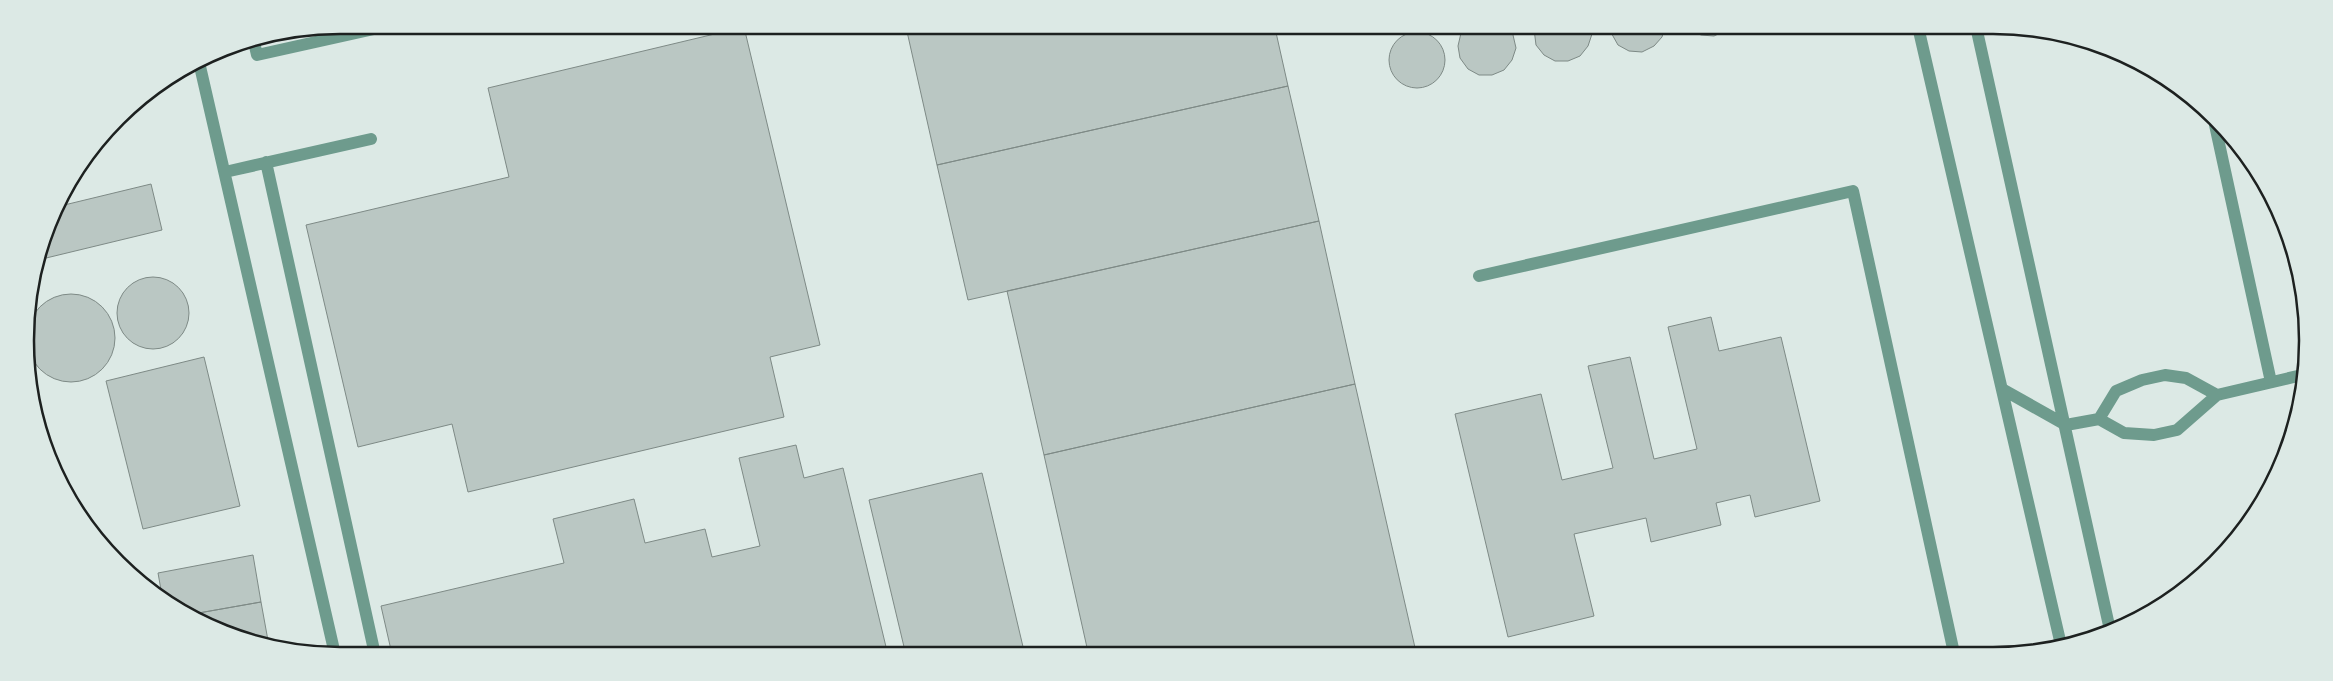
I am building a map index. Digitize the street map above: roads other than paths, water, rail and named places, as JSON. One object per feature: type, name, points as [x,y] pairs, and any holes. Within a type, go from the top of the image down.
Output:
[{"type":"street","points":[[255,46],[257,55],[352,34]]},
{"type":"street","points":[[1920,34],[2060,639]]},
{"type":"street","points":[[1978,34],[2109,624]]},
{"type":"street","points":[[200,68],[333,647]]},
{"type":"street","points":[[2216,131],[2271,382]]},
{"type":"street","points":[[224,172],[371,139]]},
{"type":"street","points":[[266,162],[373,647]]},
{"type":"street","points":[[1479,276],[1853,191],[1953,647]]},
{"type":"street","points":[[2099,419],[2116,391],[2142,380],[2165,375],[2186,378],[2217,395]]},
{"type":"street","points":[[2002,389],[2066,425],[2099,419],[2124,433],[2154,435],[2177,430],[2217,395],[2297,376]]}]
